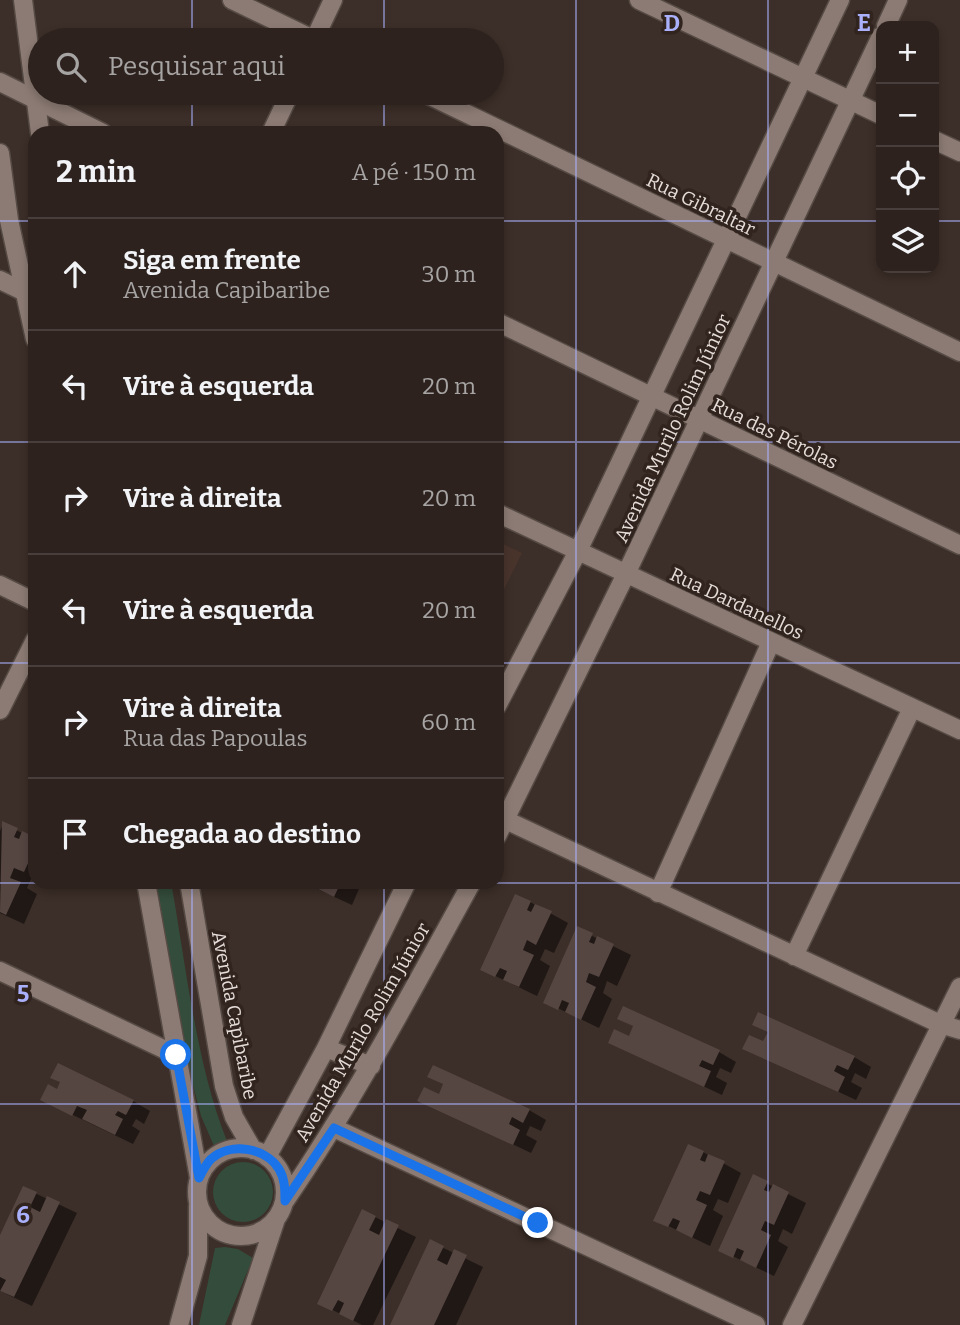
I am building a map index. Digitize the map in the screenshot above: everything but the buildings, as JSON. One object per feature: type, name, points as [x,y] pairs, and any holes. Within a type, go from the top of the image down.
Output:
[{"type":"street","points":[[23,0],[28,42]]},
{"type":"street","points":[[232,0],[290,28]]},
{"type":"street","points":[[320,28],[333,0]]},
{"type":"street","points":[[639,0],[876,112]]},
{"type":"street","name":"Avenida Murilo Rolim Júnior","points":[[504,693],[578,551],[840,0]]},
{"type":"street","points":[[888,21],[898,0]]},
{"type":"street","name":"Avenida Murilo Rolim Júnior","points":[[504,814],[626,574],[876,47]]},
{"type":"street","points":[[0,82],[28,96]]},
{"type":"street","points":[[36,105],[39,126]]},
{"type":"street","points":[[45,105],[89,126]]},
{"type":"street","points":[[274,126],[284,105]]},
{"type":"street","name":"Rua Gibraltar","points":[[449,105],[492,126]]},
{"type":"street","name":"Rua Gibraltar","points":[[504,132],[960,352]]},
{"type":"street","points":[[939,142],[960,152]]},
{"type":"street","points":[[0,153],[9,220],[28,287]]},
{"type":"street","points":[[0,280],[28,293]]},
{"type":"street","name":"Rua das Pérolas","points":[[504,325],[960,545]]},
{"type":"street","name":"Rua Dardanellos","points":[[504,516],[960,730]]},
{"type":"street","points":[[0,585],[28,599]]},
{"type":"street","points":[[658,893],[771,642]]},
{"type":"street","points":[[0,710],[28,654]]},
{"type":"street","points":[[794,956],[912,708]]},
{"type":"street","points":[[504,826],[658,893],[940,1024],[960,1030]]},
{"type":"street","points":[[147,889],[199,1178],[198,1256],[179,1325]]},
{"type":"street","name":"Avenida Capibaribe","points":[[191,889],[223,1086],[233,1117],[260,1153]]},
{"type":"street","name":"Avenida Murilo Rolim Júnior","points":[[260,1153],[326,1048],[404,889]]},
{"type":"street","name":"Avenida Murilo Rolim Júnior","points":[[285,1201],[334,1128],[371,1066],[468,889]]},
{"type":"street","points":[[0,971],[176,1055]]},
{"type":"street","points":[[792,1325],[960,987]]},
{"type":"street","points":[[326,1048],[371,1066]]},
{"type":"street","points":[[334,1128],[756,1325]]},
{"type":"street","points":[[199,1178],[211,1159],[231,1149],[260,1153],[282,1177],[285,1201],[276,1219],[241,1325]]},
{"type":"street","points":[[198,1206],[212,1226],[233,1236],[258,1233],[276,1219]]},
{"type":"shaded area","points":[[504,544],[522,553],[504,589]]},
{"type":"green space","points":[[155,889],[172,889],[207,1080],[227,1141],[214,1146],[201,1116],[187,1062]]},
{"type":"green space","points":[[237,1162],[249,1162],[265,1170],[271,1180],[271,1204],[265,1214],[249,1222],[237,1222],[221,1214],[213,1198],[213,1186],[221,1170]]},
{"type":"green space","points":[[215,1248],[238,1249],[253,1258],[225,1325],[199,1325]]},
{"type":"route","points":[[176,1055],[199,1178],[211,1159],[231,1149],[253,1150],[267,1157],[278,1169],[285,1184],[285,1201],[334,1128],[538,1223]]}]
